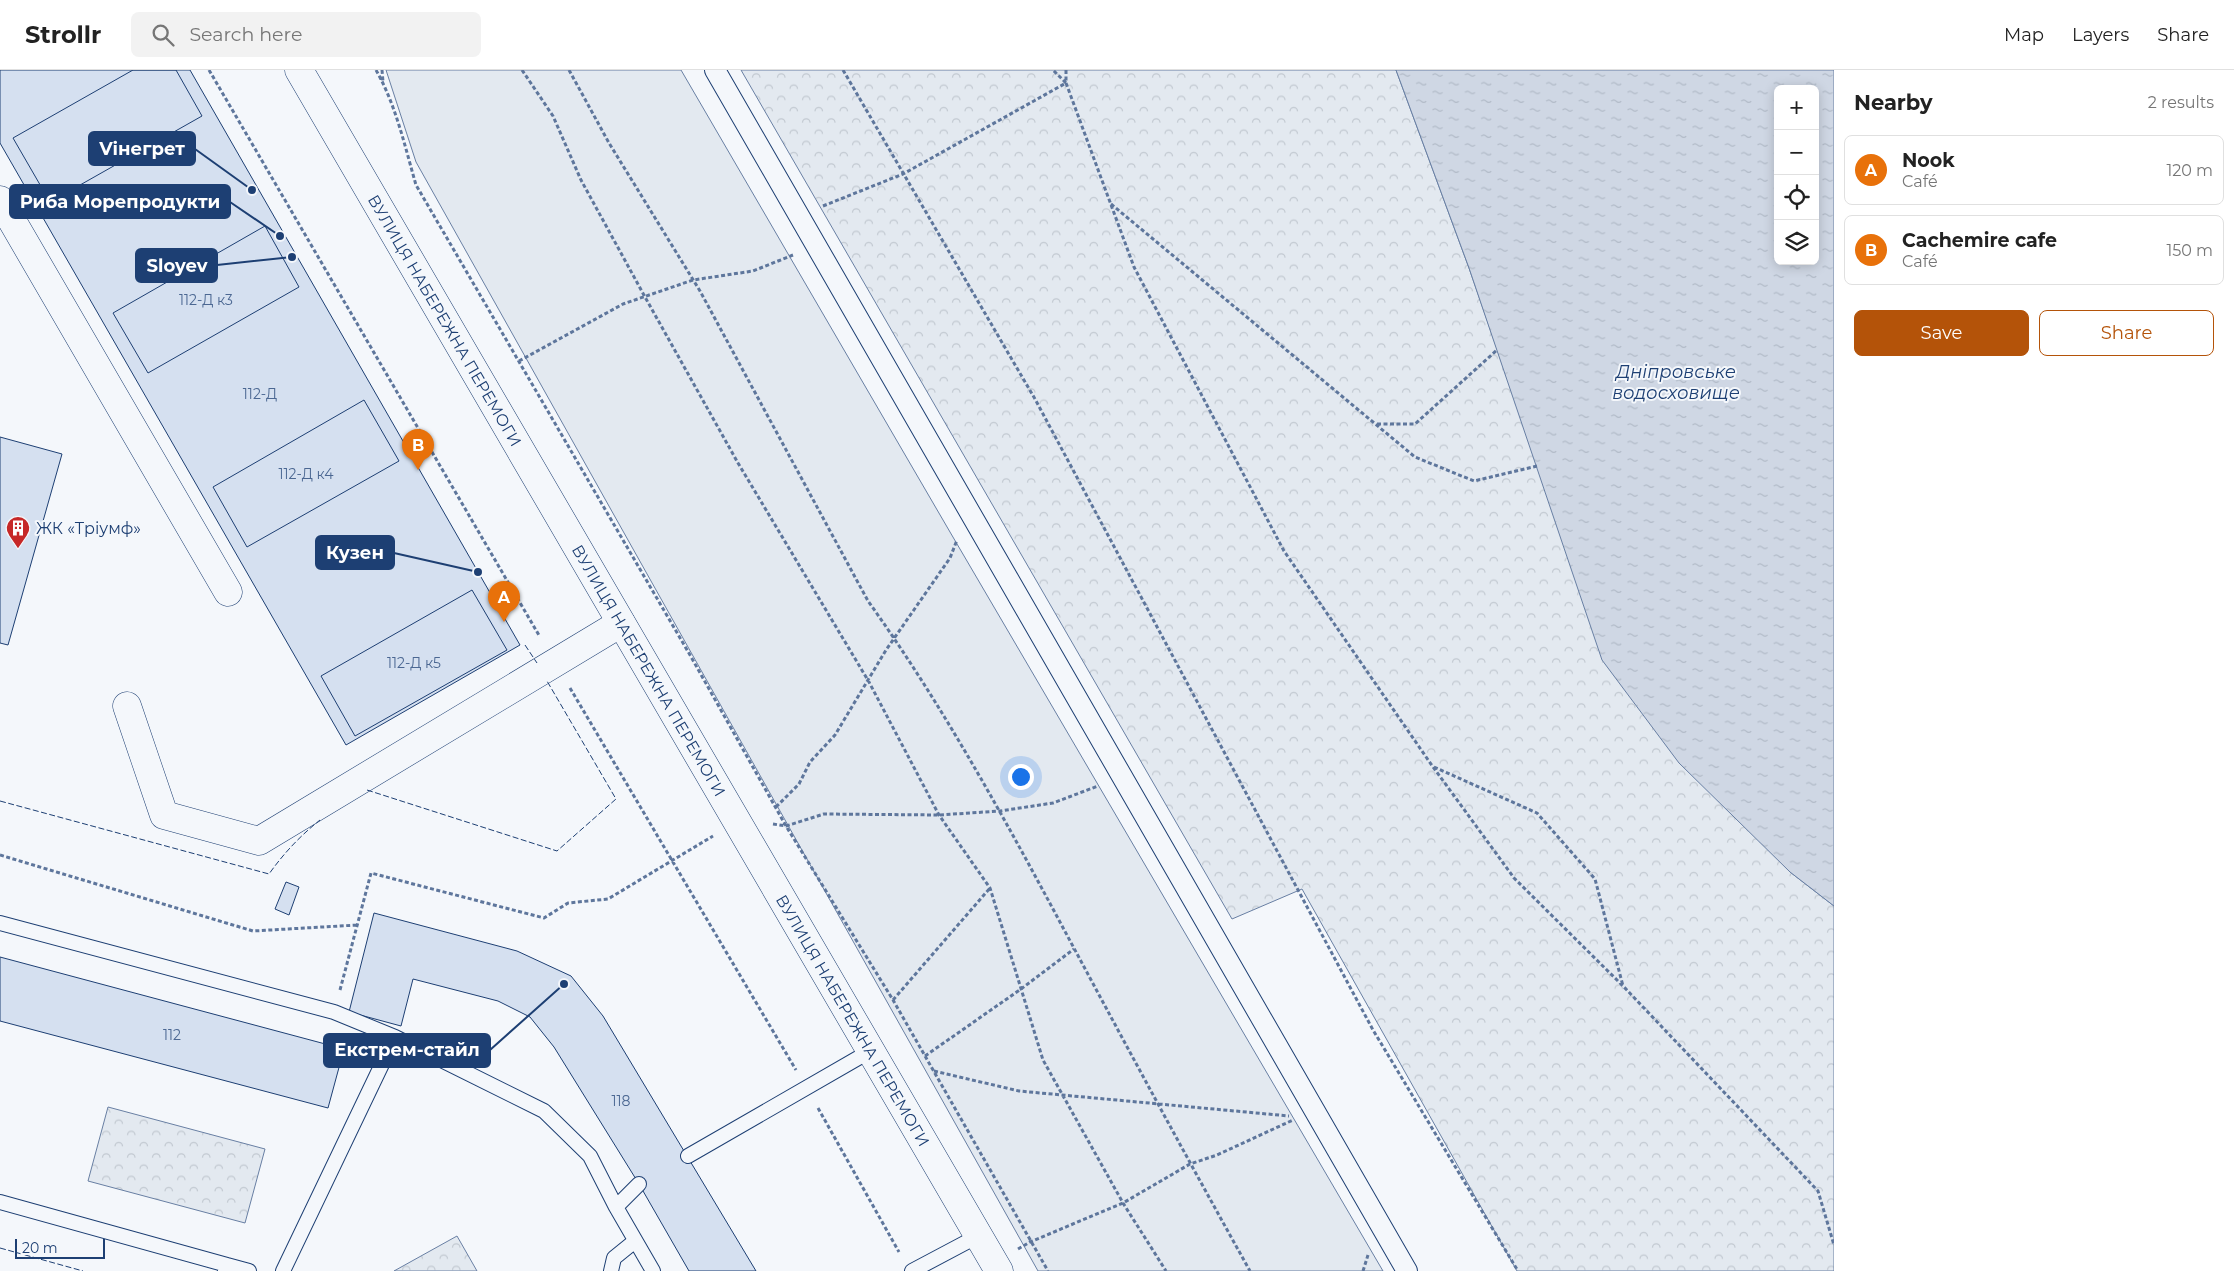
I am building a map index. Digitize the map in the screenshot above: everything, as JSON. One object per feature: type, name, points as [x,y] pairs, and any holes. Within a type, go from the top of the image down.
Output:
[{"type":"main road","name":"ВУЛИЦЯ НАБЕРЕЖНА ПЕРЕМОГИ","points":[[299,70],[872,1050],[997,1268]]},
{"type":"main road","points":[[0,200],[228,592]]},
{"type":"main road","points":[[127,706],[164,815],[259,841],[621,623]]},
{"type":"street","points":[[715,70],[1407,1271]]},
{"type":"lane","points":[[0,923],[334,1012],[395,1037],[544,1111],[590,1156],[652,1271]]},
{"type":"lane","points":[[283,1271],[395,1037]]},
{"type":"lane","points":[[688,1156],[872,1050]]},
{"type":"lane","points":[[616,1207],[639,1184]]},
{"type":"lane","points":[[0,1202],[226,1268],[249,1271]]},
{"type":"lane","points":[[912,1271],[978,1236]]},
{"type":"lane","points":[[611,1271],[614,1258],[635,1241]]},
{"type":"path","points":[[209,70],[671,861],[806,1088],[900,1254]]},
{"type":"path","points":[[376,70],[383,83],[416,185],[786,826],[893,1000],[1048,1271]]},
{"type":"path","points":[[382,70],[383,83]]},
{"type":"path","points":[[522,70],[553,116],[581,180],[645,297],[738,463],[868,682],[939,815],[990,888],[1043,1060],[1123,1203],[1166,1271]]},
{"type":"path","points":[[569,70],[609,143],[693,280],[868,601],[895,637],[1000,811],[1190,1164],[1250,1271]]},
{"type":"path","points":[[843,70],[1035,399],[1373,1030],[1518,1271]]},
{"type":"path","points":[[1053,70],[1066,83]]},
{"type":"path","points":[[1066,70],[1066,83],[1134,267],[1284,551],[1433,766],[1514,878],[1624,987],[1818,1191],[1834,1245]]},
{"type":"path","points":[[798,216],[903,174],[1066,83]]},
{"type":"path","points":[[1110,203],[1415,457],[1474,481],[1537,466]]},
{"type":"path","points":[[519,361],[623,304],[693,280],[753,271],[816,246]]},
{"type":"path","points":[[1377,424],[1415,424],[1497,350]]},
{"type":"path","points":[[776,807],[799,784],[810,762],[835,735],[895,637],[950,558],[969,513]]},
{"type":"path","points":[[1433,766],[1536,813],[1595,879],[1624,987]]},
{"type":"path","points":[[334,1012],[371,873],[544,918],[568,903],[608,899],[737,821],[786,826],[824,814],[939,815],[1000,811],[1053,803],[1121,777]]},
{"type":"path","points":[[0,855],[253,931],[357,925]]},
{"type":"path","points":[[893,1000],[990,888]]},
{"type":"path","points":[[924,1056],[1021,989],[1074,949]]},
{"type":"path","points":[[933,1071],[1019,1091],[1300,1117],[1217,1155],[1190,1164],[1123,1203],[1030,1242],[997,1268]]},
{"type":"green space","points":[[386,70],[681,70],[1383,1271],[1038,1271],[416,162]]},
{"type":"green space","points":[[741,70],[1396,70],[1469,268],[1552,508],[1790,872],[1834,906],[1834,1271],[1517,1271],[1302,889],[1232,919]]},
{"type":"green space","points":[[108,1107],[265,1149],[245,1223],[88,1181]]},
{"type":"green space","points":[[457,1236],[477,1271],[394,1271]]},
{"type":"water","name":"Дніпровське водосховище","points":[[1396,70],[1834,70],[1834,906],[1790,872],[1679,763],[1602,660],[1469,268]]},
{"type":"building","points":[[0,70],[190,70],[520,645],[346,745],[0,143]]},
{"type":"building","points":[[133,70],[176,70],[202,116],[50,202],[13,138]]},
{"type":"building","points":[[265,226],[299,287],[148,373],[113,313]]},
{"type":"building","points":[[364,400],[399,461],[247,547],[213,487]]},
{"type":"building","name":"ЖК «Тріумф»","points":[[0,437],[62,454],[8,645],[0,643]]},
{"type":"building","points":[[472,590],[507,650],[355,736],[321,676]]},
{"type":"building","points":[[286,882],[299,887],[289,915],[275,909]]},
{"type":"building","points":[[374,913],[517,951],[571,976],[603,1016],[756,1271],[689,1271],[639,1184],[554,1047],[530,1017],[498,1001],[413,979],[401,1026],[349,1012]]},
{"type":"building","points":[[0,957],[344,1049],[328,1108],[0,1021]]},
{"type":"fence","points":[[525,645],[537,663]]},
{"type":"fence","points":[[367,790],[557,851],[616,799],[547,681]]},
{"type":"fence","points":[[0,801],[269,874],[293,845],[320,820]]},
{"type":"fence","points":[[0,1248],[83,1271]]},
{"type":"place","name":"Vінегрет","points":[[252,190]]},
{"type":"place","name":"Риба Морепродукти","points":[[280,236]]},
{"type":"place","name":"Sloyev","points":[[292,257]]},
{"type":"place","name":"Cachemire cafe","points":[[418,470]]},
{"type":"place","name":"ЖК «Тріумф»","points":[[18,549]]},
{"type":"place","name":"Кузен","points":[[478,572]]},
{"type":"place","name":"Nook","points":[[504,622]]},
{"type":"place","name":"Екстрем-стайл","points":[[564,984]]}]
